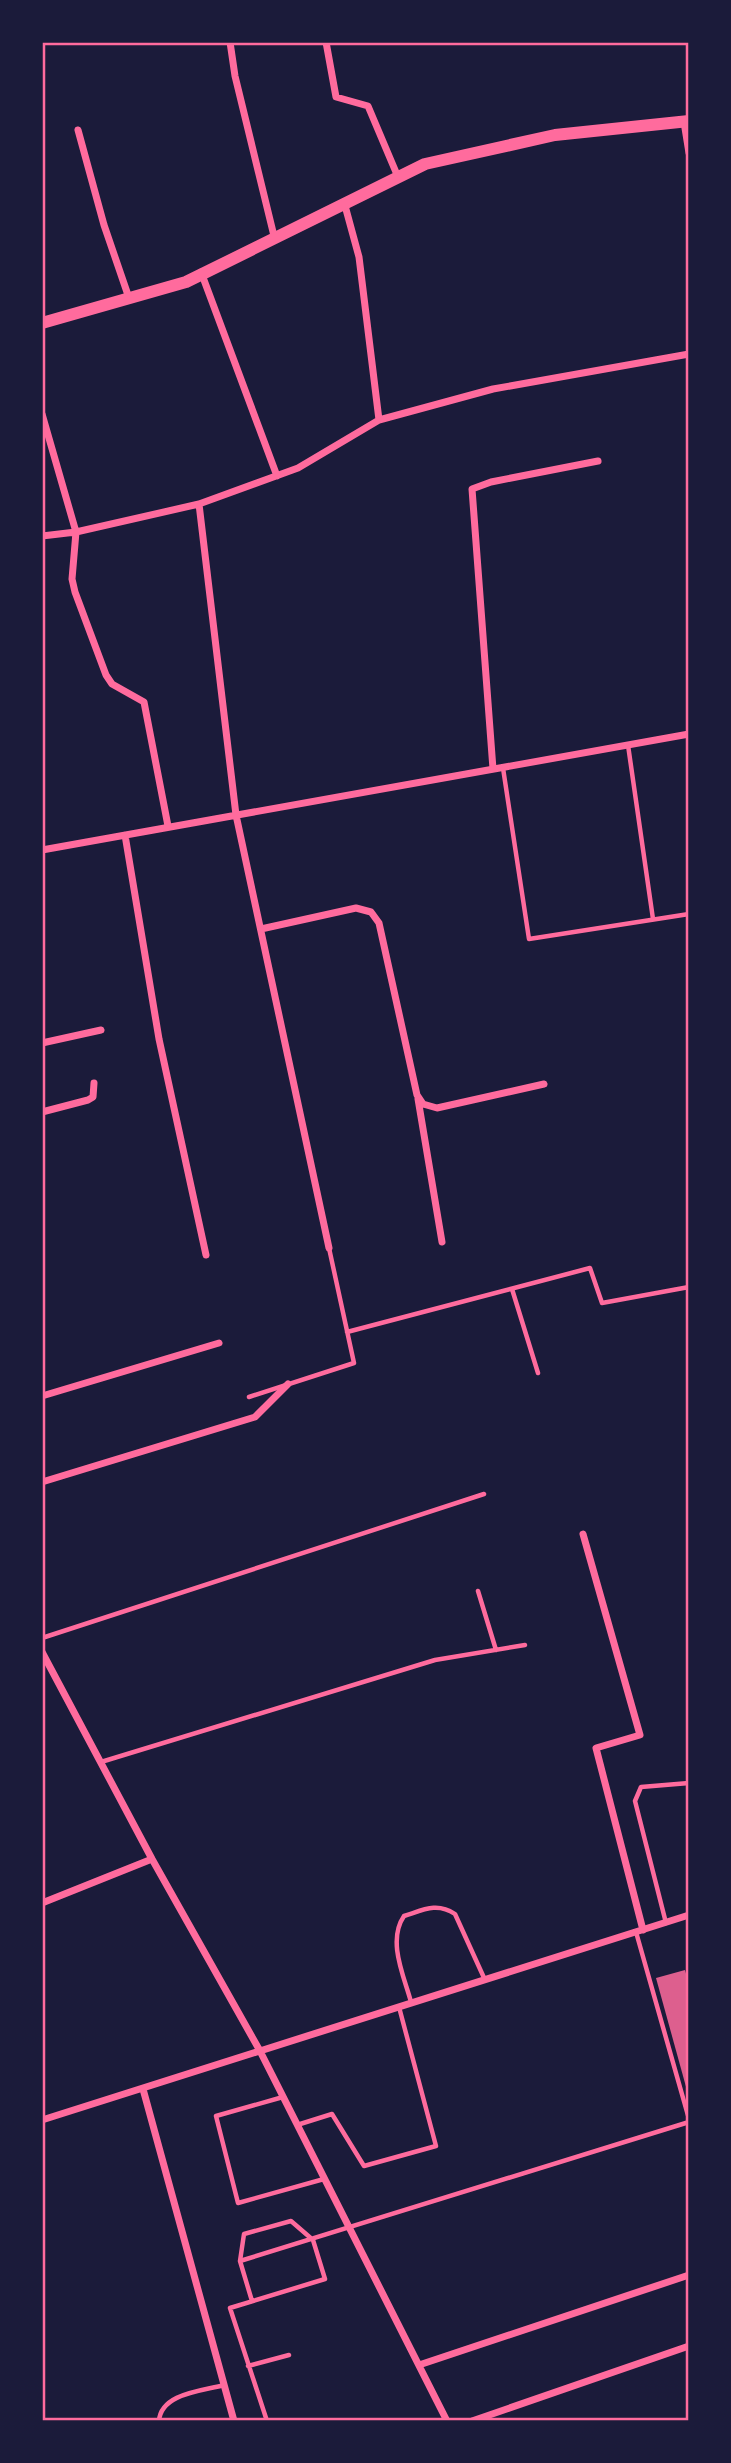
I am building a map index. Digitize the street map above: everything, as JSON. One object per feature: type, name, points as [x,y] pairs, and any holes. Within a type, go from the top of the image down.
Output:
[{"type":"main road","points":[[42,323],[186,282],[201,272],[425,164],[555,135],[687,122]]},
{"type":"street","points":[[230,42],[235,76],[274,236]]},
{"type":"street","points":[[326,42],[336,97],[368,106],[398,177]]},
{"type":"street","points":[[687,122],[689,153]]},
{"type":"street","points":[[78,131],[104,225],[129,298]]},
{"type":"street","points":[[344,202],[359,257],[379,420]]},
{"type":"street","points":[[201,272],[277,476]]},
{"type":"street","points":[[42,536],[76,532],[199,504],[298,468],[379,420],[493,389],[689,354]]},
{"type":"street","points":[[42,414],[76,532],[72,579],[75,592],[106,675],[112,684],[144,702],[168,826]]},
{"type":"street","points":[[494,769],[472,489],[491,482],[598,461]]},
{"type":"street","points":[[199,504],[236,815],[330,1248]]},
{"type":"street","points":[[42,850],[689,734]]},
{"type":"street","points":[[125,835],[159,1039],[206,1255]]},
{"type":"street","points":[[261,929],[356,908],[371,912],[379,923],[417,1095],[442,1242]]},
{"type":"street","points":[[42,1043],[101,1030]]},
{"type":"street","points":[[42,1112],[88,1100],[93,1097],[94,1083]]},
{"type":"street","points":[[417,1095],[423,1104],[437,1108],[544,1084]]},
{"type":"street","points":[[42,1396],[219,1343]]},
{"type":"street","points":[[42,1482],[255,1417],[288,1384]]},
{"type":"street","points":[[583,1534],[640,1735],[596,1748],[640,1931]]},
{"type":"street","points":[[42,1652],[152,1859],[260,2051],[447,2421]]},
{"type":"street","points":[[42,1903],[152,1859]]},
{"type":"street","points":[[42,2120],[689,1915]]},
{"type":"street","points":[[143,2089],[234,2421]]},
{"type":"street","points":[[419,2365],[689,2275]]},
{"type":"street","points":[[472,2421],[689,2346]]},
{"type":"lane","points":[[628,745],[653,919]]},
{"type":"lane","points":[[503,767],[530,939],[689,914]]},
{"type":"lane","points":[[249,1397],[354,1363],[330,1248]]},
{"type":"lane","points":[[347,1332],[590,1268],[602,1303],[689,1287]]},
{"type":"lane","points":[[512,1289],[538,1373]]},
{"type":"lane","points":[[42,1638],[484,1494]]},
{"type":"lane","points":[[478,1591],[496,1650]]},
{"type":"lane","points":[[101,1762],[435,1660],[525,1645]]},
{"type":"lane","points":[[689,1692],[689,1732]]},
{"type":"lane","points":[[666,1923],[635,1801],[641,1787],[689,1783]]},
{"type":"lane","points":[[411,2003],[396,1936],[404,1916],[413,1913],[436,1906],[456,1914],[485,1980]]},
{"type":"lane","points":[[240,2262],[689,2121],[640,1931]]},
{"type":"lane","points":[[297,2124],[332,2114],[364,2166],[436,2146],[399,2007]]},
{"type":"lane","points":[[283,2097],[216,2116],[237,2203],[324,2179]]},
{"type":"lane","points":[[252,2301],[240,2262],[244,2234],[291,2221],[313,2240],[325,2279],[230,2308],[267,2421]]},
{"type":"lane","points":[[248,2366],[289,2355]]},
{"type":"lane","points":[[159,2421],[160,2414],[175,2398],[224,2385]]},
{"type":"building","points":[[685,1970],[689,1985],[688,2094],[656,1978]]}]
